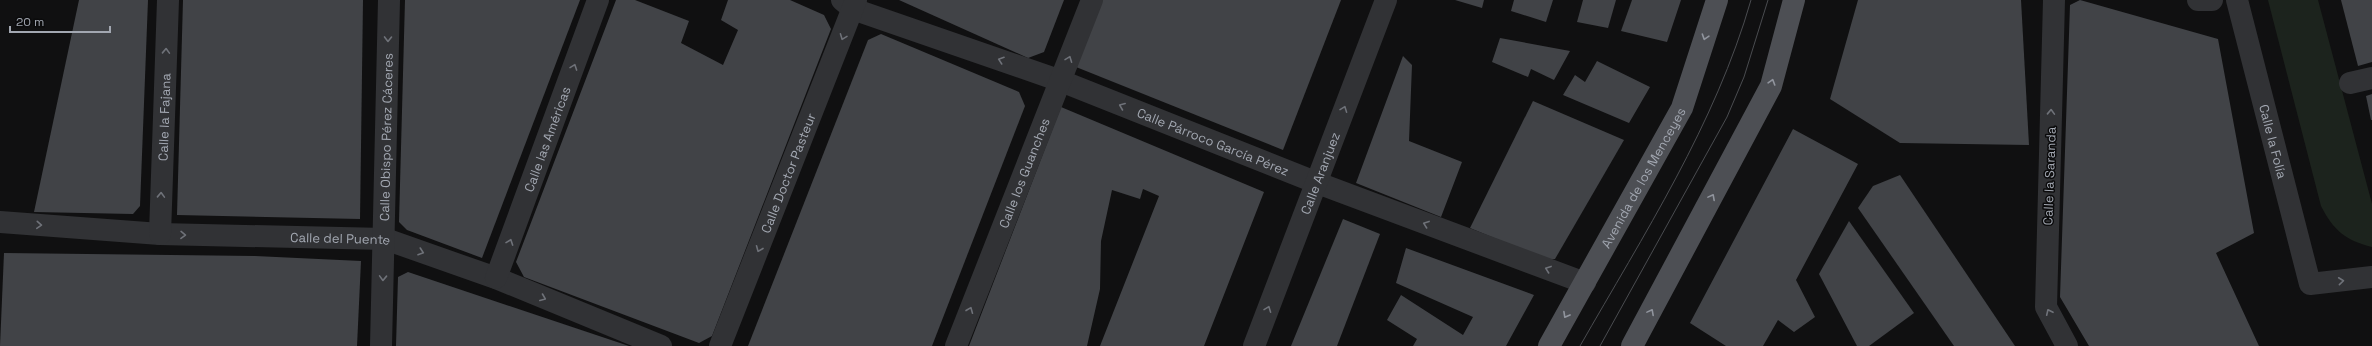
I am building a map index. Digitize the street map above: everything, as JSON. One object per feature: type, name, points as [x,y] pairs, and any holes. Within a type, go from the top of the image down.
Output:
[{"type":"main road","name":"Avenida de los Menceyes","points":[[1549,346],[1682,108],[1717,0]]},
{"type":"main road","points":[[1632,346],[1771,86],[1794,0]]},
{"type":"street","name":"Calle la Fajana","points":[[160,234],[168,0]]},
{"type":"street","name":"Calle Obispo Pérez Cáceres","points":[[381,346],[385,239],[389,0]]},
{"type":"street","name":"Calle las Américas","points":[[496,278],[598,0]]},
{"type":"street","name":"Calle los Guanches","points":[[956,346],[1092,0]]},
{"type":"street","name":"Calle Aranjuez","points":[[1254,346],[1315,182],[1386,0]]},
{"type":"street","name":"Calle la Saranda","points":[[2054,0],[2046,307],[2067,346]]},
{"type":"street","points":[[2198,0],[2212,0]]},
{"type":"street","name":"Calle la Folía","points":[[2237,0],[2310,284],[2372,277]]},
{"type":"street","name":"Calle Párroco García Pérez","points":[[850,3],[1061,81],[1315,182],[1584,283]]},
{"type":"street","name":"Calle Doctor Pasteur","points":[[720,346],[850,3]]},
{"type":"street","points":[[2350,83],[2372,78]]},
{"type":"street","name":"Calle del Puente","points":[[0,222],[160,234],[385,239],[496,278],[661,346]]},
{"type":"shaded area","points":[[2268,0],[2318,0],[2372,204],[2372,247],[2347,238],[2331,222],[2321,206]]},
{"type":"building","points":[[79,0],[148,0],[140,206],[133,214],[34,212]]},
{"type":"building","points":[[183,0],[363,0],[360,219],[177,215]]},
{"type":"building","points":[[405,0],[580,0],[482,258],[407,230],[399,222]]},
{"type":"building","points":[[616,0],[635,0],[689,21],[681,43],[723,65],[738,30],[721,20],[728,0],[790,0],[824,15],[831,29],[712,336],[699,343],[524,277],[516,262]]},
{"type":"building","points":[[899,0],[1064,0],[1044,52],[1028,58]]},
{"type":"building","points":[[1102,0],[1341,0],[1283,150],[1076,67]]},
{"type":"building","points":[[1455,0],[1484,0],[1482,8]]},
{"type":"building","points":[[1514,0],[1553,0],[1546,22],[1511,11]]},
{"type":"building","points":[[1583,0],[1616,0],[1608,28],[1577,22]]},
{"type":"building","points":[[1632,0],[1681,0],[1667,42],[1621,31]]},
{"type":"building","points":[[1858,0],[2021,0],[2029,145],[1900,143],[1830,99]]},
{"type":"building","points":[[2080,0],[2218,39],[2254,233],[2216,253],[2259,346],[2089,346],[2060,297],[2070,5]]},
{"type":"building","points":[[2341,0],[2372,0],[2372,62],[2358,66]]},
{"type":"building","points":[[881,34],[1019,92],[1025,106],[932,346],[748,346],[868,40]]},
{"type":"building","points":[[1500,38],[1570,51],[1554,80],[1531,69],[1528,77],[1492,62]]},
{"type":"building","points":[[1403,56],[1412,65],[1409,141],[1462,162],[1441,217],[1356,183]]},
{"type":"building","points":[[1597,61],[1650,87],[1629,123],[1563,95],[1575,75],[1585,82]]},
{"type":"building","points":[[2372,94],[2372,120],[2371,120],[2366,96]]},
{"type":"building","points":[[1533,101],[1624,140],[1555,259],[1545,259],[1470,228]]},
{"type":"building","points":[[1061,107],[1264,192],[1204,346],[1100,346],[1159,196],[1143,189],[1140,199],[1112,190],[1101,241],[1100,289],[1087,346],[969,346]]},
{"type":"building","points":[[1793,129],[1858,164],[1796,280],[1815,317],[1794,332],[1778,320],[1763,346],[1726,346],[1690,323]]},
{"type":"building","points":[[1900,175],[2015,346],[1954,346],[1858,208],[1873,186]]},
{"type":"building","points":[[1343,219],[1380,234],[1337,346],[1291,346]]},
{"type":"building","points":[[1849,221],[1914,313],[1869,346],[1857,346],[1819,274]]},
{"type":"building","points":[[1406,248],[1534,295],[1506,346],[1413,346],[1417,339],[1387,320],[1401,295],[1463,335],[1473,317],[1396,283]]},
{"type":"building","points":[[4,253],[255,256],[361,261],[357,346],[0,346]]},
{"type":"building","points":[[408,272],[629,346],[396,346],[398,277]]},
{"type":"tram line","points":[[1580,346],[1653,220],[1698,135],[1736,46],[1751,0]]},
{"type":"tram line","points":[[1600,346],[1727,117],[1744,77],[1768,0]]}]
